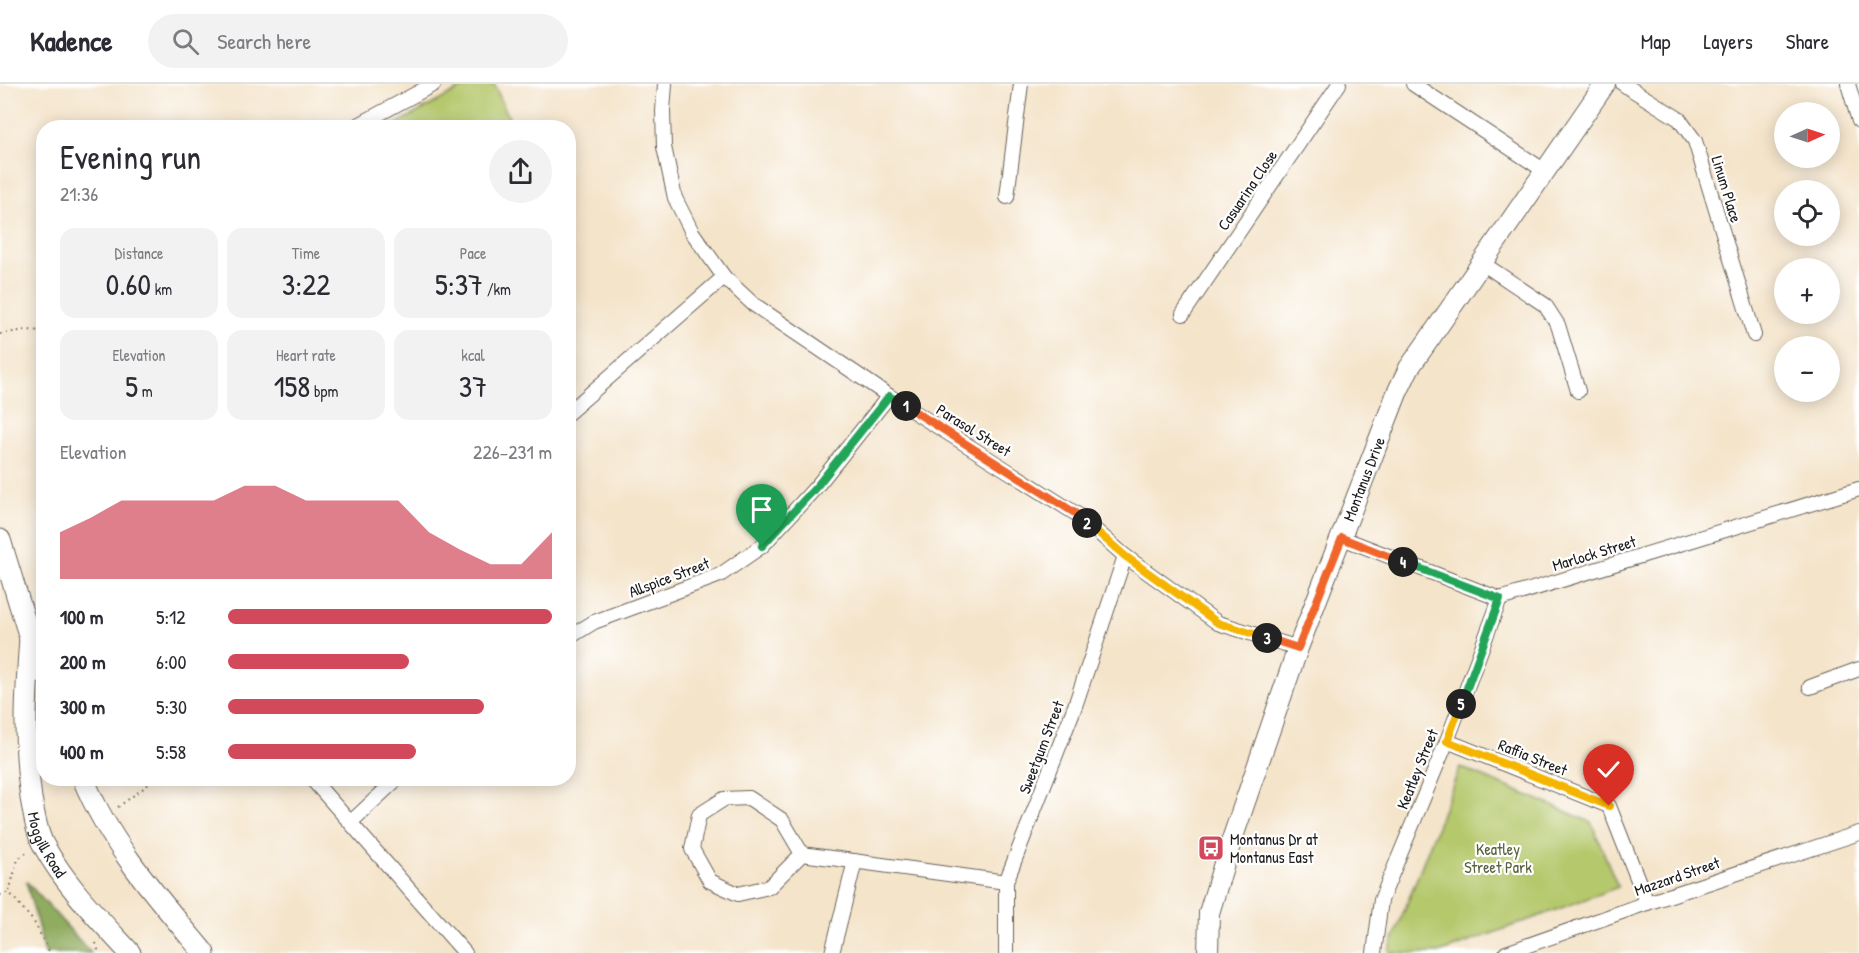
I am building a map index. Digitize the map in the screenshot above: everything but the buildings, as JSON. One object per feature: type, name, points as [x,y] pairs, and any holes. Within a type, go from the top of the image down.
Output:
[{"type":"main road","name":"Moggill Road","points":[[0,540],[36,653]]},
{"type":"main road","name":"Moggill Road","points":[[30,638],[25,707],[26,762],[34,814],[43,844],[78,896],[130,953]]},
{"type":"main road","points":[[29,782],[36,774]]},
{"type":"main road","points":[[87,786],[103,819],[133,868],[204,953]]},
{"type":"street","points":[[368,120],[434,84]]},
{"type":"street","name":"Parasol Street","points":[[665,84],[664,147],[675,198],[692,232],[724,277],[753,304],[889,396],[1078,515],[1125,556],[1218,623],[1298,648]]},
{"type":"street","points":[[1007,197],[1021,84]]},
{"type":"street","name":"Casuarina Close","points":[[1183,314],[1339,84]]},
{"type":"street","points":[[1413,84],[1545,171]]},
{"type":"street","name":"Montanus Drive","points":[[1208,953],[1209,913],[1226,857],[1298,648],[1396,393],[1409,368],[1605,84]]},
{"type":"street","name":"Linum Place","points":[[1623,84],[1679,119],[1695,141],[1754,335]]},
{"type":"street","points":[[1848,84],[1859,121]]},
{"type":"street","points":[[1482,263],[1545,305],[1558,325],[1578,391]]},
{"type":"street","points":[[576,406],[724,277]]},
{"type":"street","name":"Allspice Street","points":[[576,633],[594,622],[720,576],[762,546],[817,486],[889,396]]},
{"type":"street","name":"Marlock Street","points":[[1500,599],[1859,489]]},
{"type":"street","points":[[1342,538],[1500,599]]},
{"type":"street","name":"Sweetgum Street","points":[[1006,953],[1006,882],[1075,706],[1125,556]]},
{"type":"street","name":"Keatley Street","points":[[1374,953],[1381,900],[1447,741],[1500,599]]},
{"type":"street","points":[[1810,687],[1859,669]]},
{"type":"street","name":"Raffia Street","points":[[1447,741],[1609,806],[1647,903]]},
{"type":"street","points":[[318,786],[465,953]]},
{"type":"street","points":[[351,822],[389,786]]},
{"type":"street","points":[[749,798],[782,820],[802,854],[769,887],[738,894],[710,880],[692,849],[699,815],[724,799],[749,798]]},
{"type":"street","name":"Mazzard Street","points":[[1506,953],[1647,903],[1859,833]]},
{"type":"street","points":[[802,854],[1006,882]]},
{"type":"street","points":[[832,953],[855,861]]},
{"type":"path","points":[[0,334],[36,331]]},
{"type":"path","points":[[113,810],[146,786]]},
{"type":"path","points":[[9,892],[18,859],[26,853]]},
{"type":"path","points":[[0,896],[9,892]]},
{"type":"path","points":[[9,892],[34,922],[50,953]]},
{"type":"green space","points":[[469,84],[494,84],[510,120],[404,120]]},
{"type":"green space","name":"Keatley Street Park","points":[[1460,767],[1591,822],[1618,887],[1439,953],[1391,953],[1389,950]]},
{"type":"green space","points":[[26,881],[91,953],[45,953]]},
{"type":"place","name":"Montanus Dr at Montanus East","points":[[1211,848]]},
{"type":"route","points":[[762,546],[817,486],[889,396],[1078,515],[1125,556],[1218,623],[1298,648],[1342,538],[1500,599],[1447,741],[1609,806]]}]
